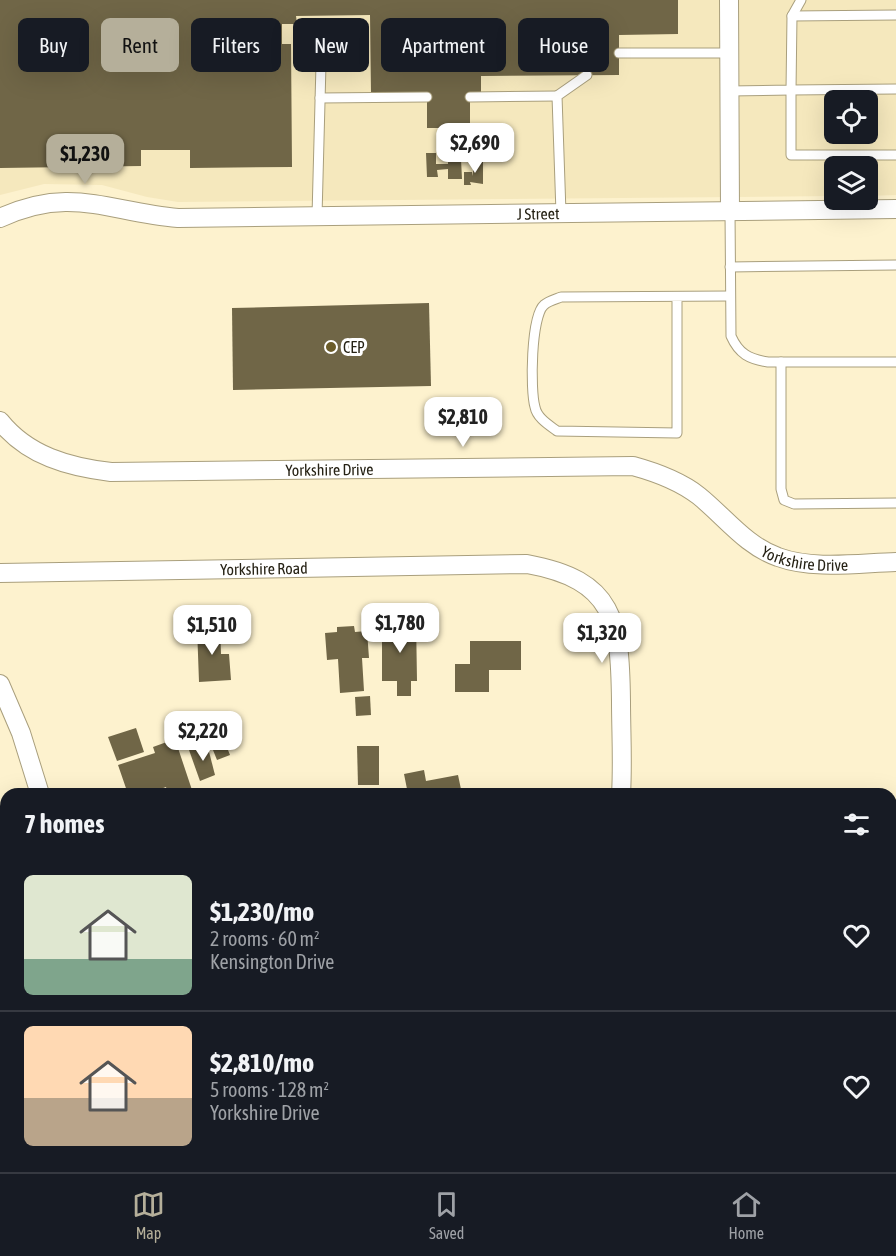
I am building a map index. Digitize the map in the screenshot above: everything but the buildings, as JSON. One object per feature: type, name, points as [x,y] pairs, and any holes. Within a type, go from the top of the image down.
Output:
[{"type":"street","points":[[729,0],[730,211]]},
{"type":"street","name":"J Street","points":[[0,218],[41,203],[66,201],[106,205],[144,215],[178,218],[896,209]]},
{"type":"street","name":"Yorkshire Drive","points":[[0,421],[26,446],[45,456],[68,465],[111,472],[633,466],[674,481],[698,495],[757,548],[777,557],[806,563],[896,562]]},
{"type":"street","name":"Yorkshire Road","points":[[0,573],[527,564],[564,572],[597,594],[611,615],[618,633],[621,788]]},
{"type":"street","points":[[0,684],[21,733],[38,788]]},
{"type":"lane","points":[[801,0],[792,16],[791,155],[896,155]]},
{"type":"lane","points":[[792,16],[896,15]]},
{"type":"lane","points":[[619,53],[728,53]]},
{"type":"lane","points":[[317,216],[321,72]]},
{"type":"lane","points":[[470,97],[557,96],[587,75]]},
{"type":"lane","points":[[729,91],[896,89]]},
{"type":"lane","points":[[557,96],[561,213]]},
{"type":"lane","points":[[320,98],[427,97]]},
{"type":"lane","points":[[730,211],[731,336],[737,349],[751,360],[896,362]]},
{"type":"lane","points":[[730,267],[896,265]]},
{"type":"lane","points":[[677,297],[677,433],[557,430],[543,421],[535,408],[533,332],[537,316],[544,304],[561,297],[730,296]]},
{"type":"lane","points":[[781,362],[780,489],[784,500],[794,504],[896,503]]},
{"type":"shaded area","points":[[0,0],[896,0],[896,195],[878,196],[878,156],[824,156],[824,196],[178,202],[147,197],[102,185],[44,184],[0,195]]},
{"type":"place","name":"CEP","points":[[331,347]]}]
